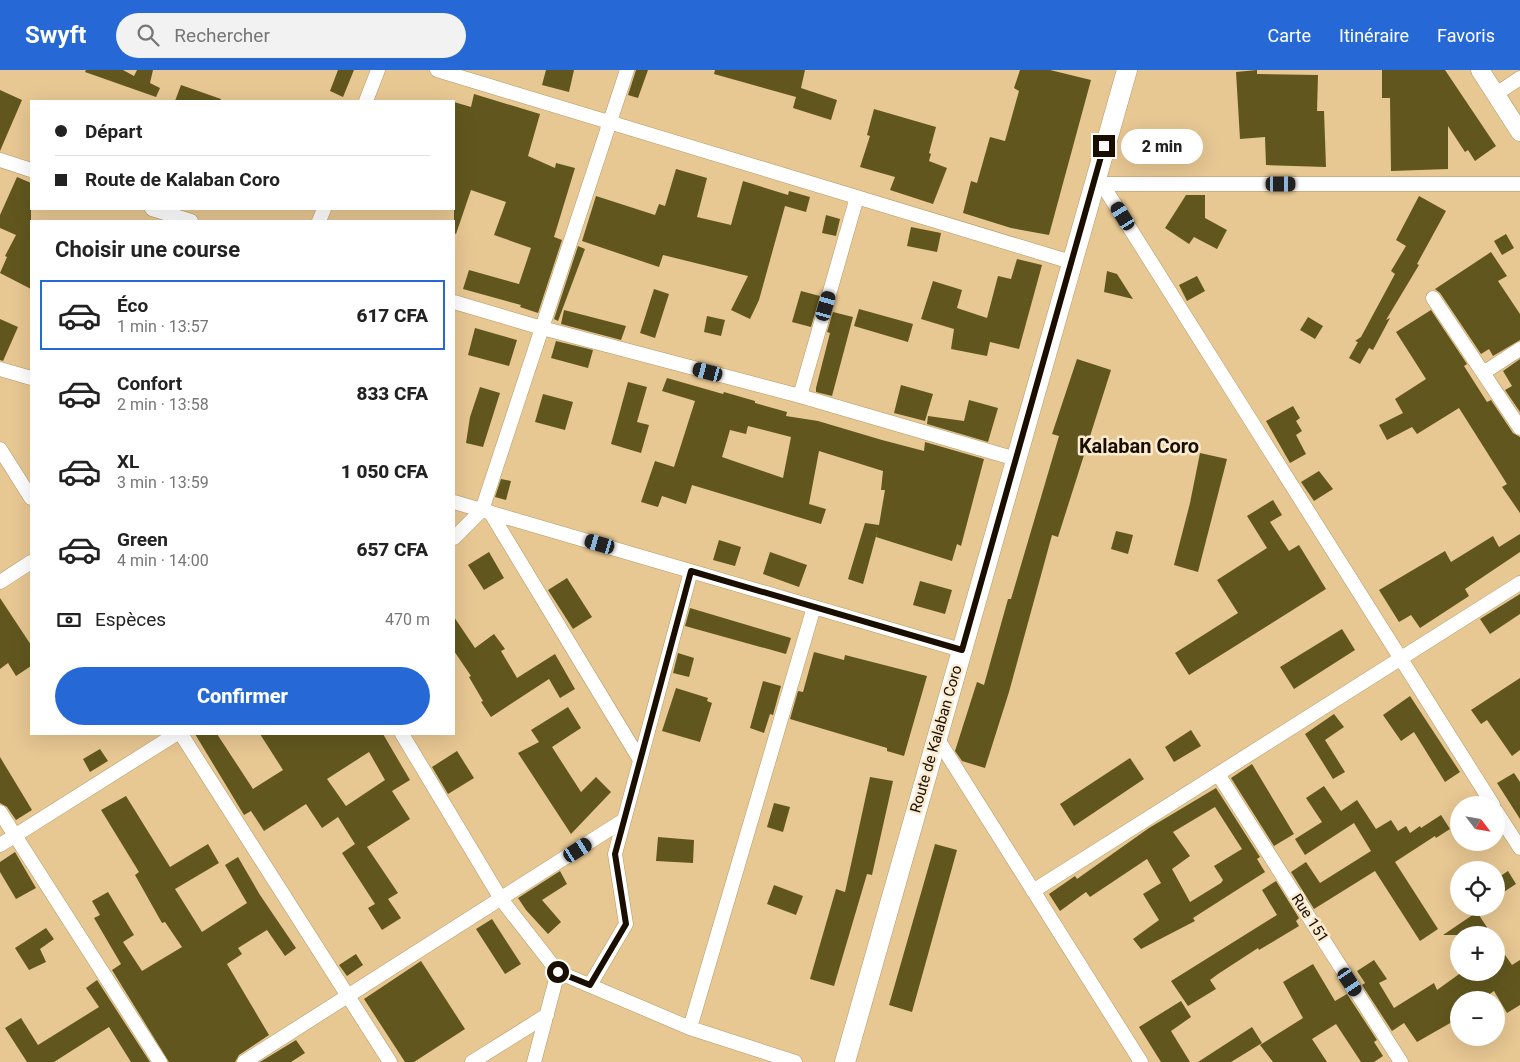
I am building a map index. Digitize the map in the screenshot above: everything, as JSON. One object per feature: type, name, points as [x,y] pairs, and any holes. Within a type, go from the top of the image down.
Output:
[{"type":"main road","name":"Route de Kalaban Coro","points":[[845,1062],[1071,262],[1098,184],[1127,70]]},
{"type":"street","points":[[366,100],[378,70]]},
{"type":"street","points":[[437,70],[1071,262]]},
{"type":"street","points":[[455,537],[486,511],[542,328],[627,70]]},
{"type":"street","points":[[1480,70],[1520,132]]},
{"type":"street","points":[[1496,94],[1520,78]]},
{"type":"street","points":[[0,160],[30,170]]},
{"type":"street","points":[[1098,184],[1520,184]]},
{"type":"street","points":[[1098,184],[1487,796]]},
{"type":"street","points":[[800,396],[857,197]]},
{"type":"street","points":[[155,210],[188,220]]},
{"type":"street","points":[[1433,298],[1520,428]]},
{"type":"street","points":[[455,302],[542,328],[800,396],[1016,459]]},
{"type":"street","points":[[1483,373],[1520,349]]},
{"type":"street","points":[[0,369],[30,378]]},
{"type":"street","points":[[0,448],[30,496]]},
{"type":"street","points":[[455,502],[962,650]]},
{"type":"street","points":[[486,511],[640,760]]},
{"type":"street","points":[[0,582],[30,563]]},
{"type":"street","points":[[590,985],[626,924],[615,854],[691,571]]},
{"type":"street","points":[[1033,891],[1520,584]]},
{"type":"street","points":[[690,1028],[814,607]]},
{"type":"street","points":[[0,845],[174,735]]},
{"type":"street","points":[[182,735],[390,1062]]},
{"type":"street","points":[[403,735],[501,899],[558,972],[690,1028],[795,1062]]},
{"type":"street","points":[[937,738],[1141,1062]]},
{"type":"street","name":"Rue 151","points":[[1218,774],[1401,1062]]},
{"type":"street","points":[[0,812],[160,1062]]},
{"type":"street","points":[[244,1062],[624,820]]},
{"type":"street","points":[[1505,825],[1520,848]]},
{"type":"street","points":[[534,1062],[558,972]]},
{"type":"street","points":[[472,1062],[547,1015]]},
{"type":"building","points":[[86,70],[123,70],[134,76],[137,70],[153,70],[150,83],[160,88],[156,97],[85,72]]},
{"type":"building","points":[[338,70],[354,70],[343,97],[330,91]]},
{"type":"building","points":[[546,70],[574,70],[569,92],[542,85]]},
{"type":"building","points":[[636,70],[648,70],[638,98],[628,95]]},
{"type":"building","points":[[715,70],[805,70],[801,88],[837,100],[831,120],[793,108],[796,97],[714,74]]},
{"type":"building","points":[[1020,70],[1050,70],[1091,80],[1049,235],[1011,228],[963,213],[971,181],[977,183],[990,137],[1005,141],[1019,91],[1014,88]]},
{"type":"building","points":[[1257,70],[1257,74],[1318,75],[1317,111],[1324,111],[1326,167],[1266,165],[1265,137],[1240,139],[1236,72]]},
{"type":"building","points":[[1382,70],[1445,70],[1496,146],[1475,161],[1468,150],[1465,152],[1448,126],[1448,169],[1391,171],[1390,98],[1382,98]]},
{"type":"building","points":[[181,85],[221,99],[220,100],[175,100]]},
{"type":"building","points":[[0,90],[22,100],[0,151]]},
{"type":"building","points":[[474,94],[540,114],[528,156],[555,168],[556,163],[575,168],[554,237],[562,240],[538,313],[520,307],[521,305],[463,289],[469,270],[519,284],[531,248],[494,235],[506,202],[471,190],[455,234],[455,102],[471,107]]},
{"type":"building","points":[[874,109],[936,127],[929,153],[931,154],[929,161],[947,168],[933,204],[890,190],[895,177],[860,167],[870,136],[867,135]]},
{"type":"building","points":[[676,169],[707,178],[697,217],[731,225],[743,181],[788,195],[789,191],[810,197],[806,212],[785,206],[759,300],[750,319],[731,310],[748,276],[663,255],[659,267],[582,241],[596,196],[655,215],[659,204],[665,206]]},
{"type":"building","points":[[17,177],[30,183],[30,288],[0,273],[7,257],[5,256],[16,235],[0,228],[0,215]]},
{"type":"building","points":[[1186,195],[1205,195],[1205,218],[1227,230],[1217,249],[1194,237],[1189,244],[1165,228]]},
{"type":"building","points":[[1419,196],[1446,211],[1417,264],[1419,265],[1386,320],[1390,318],[1373,350],[1369,348],[1360,364],[1349,358],[1358,342],[1355,341],[1361,337],[1395,274],[1391,271],[1406,246],[1396,240]]},
{"type":"building","points":[[826,215],[840,219],[836,236],[822,233]]},
{"type":"building","points":[[911,227],[941,233],[937,252],[907,246]]},
{"type":"building","points":[[1506,234],[1514,248],[1502,255],[1494,241]]},
{"type":"building","points":[[578,246],[585,249],[558,321],[554,319]]},
{"type":"building","points":[[1491,252],[1507,276],[1498,281],[1520,314],[1520,340],[1493,356],[1489,349],[1481,354],[1440,293],[1435,289]]},
{"type":"building","points":[[1017,259],[1042,265],[1019,349],[990,342],[987,356],[951,349],[954,329],[921,319],[933,281],[962,290],[957,308],[987,318],[998,276],[1011,279]]},
{"type":"building","points":[[1107,271],[1117,274],[1133,299],[1104,292]]},
{"type":"building","points":[[1197,276],[1205,291],[1187,301],[1179,285]]},
{"type":"building","points":[[654,289],[669,294],[655,338],[640,333]]},
{"type":"building","points":[[801,291],[820,296],[811,327],[792,322]]},
{"type":"building","points":[[859,309],[913,324],[908,342],[854,326]]},
{"type":"building","points":[[564,310],[626,326],[621,340],[561,324]]},
{"type":"building","points":[[1431,310],[1467,364],[1464,366],[1487,402],[1491,400],[1513,433],[1520,437],[1520,513],[1502,487],[1507,484],[1459,408],[1417,434],[1412,427],[1387,440],[1379,425],[1403,413],[1395,399],[1426,379],[1396,332]]},
{"type":"building","points":[[833,312],[853,317],[832,396],[816,392],[816,388],[830,333],[827,332]]},
{"type":"building","points":[[707,316],[725,320],[721,336],[704,332]]},
{"type":"building","points":[[1308,317],[1323,326],[1315,339],[1300,330]]},
{"type":"building","points":[[0,319],[18,327],[3,361],[0,360]]},
{"type":"building","points":[[475,328],[517,340],[509,366],[468,355]]},
{"type":"building","points":[[556,341],[593,350],[588,368],[551,358]]},
{"type":"building","points":[[1077,359],[1111,370],[1058,537],[1052,535],[1009,692],[985,768],[962,761],[955,751],[977,682],[984,685],[1008,599],[1011,599],[1059,436],[1052,434]]},
{"type":"building","points":[[1520,359],[1520,412],[1505,390],[1512,386],[1503,371]]},
{"type":"building","points":[[667,378],[755,401],[755,403],[787,412],[786,416],[818,421],[924,451],[925,442],[984,459],[961,546],[957,544],[952,561],[876,537],[878,529],[863,584],[848,579],[865,523],[879,525],[885,490],[881,490],[883,471],[819,451],[809,504],[826,509],[821,524],[692,485],[686,504],[662,496],[658,507],[641,502],[655,461],[674,467],[695,401],[662,391]],"holes":[[[748,426],[791,437],[783,478],[722,457],[730,430],[746,434]]]},
{"type":"building","points":[[628,382],[647,387],[637,422],[649,425],[641,453],[611,444]]},
{"type":"building","points":[[901,385],[933,394],[925,421],[894,413]]},
{"type":"building","points":[[480,387],[500,393],[483,447],[466,443],[470,417]]},
{"type":"building","points":[[543,394],[573,402],[565,430],[535,422]]},
{"type":"building","points":[[969,400],[998,408],[988,442],[927,424],[928,416],[964,421]]},
{"type":"building","points":[[1293,406],[1300,418],[1296,421],[1302,431],[1296,435],[1306,454],[1290,463],[1266,421]]},
{"type":"building","points":[[1200,453],[1227,459],[1198,572],[1174,565],[1190,503]]},
{"type":"building","points":[[1319,471],[1333,489],[1314,501],[1301,482]]},
{"type":"building","points":[[501,479],[511,481],[506,500],[495,497]]},
{"type":"building","points":[[1273,500],[1282,515],[1270,522],[1289,551],[1299,545],[1326,589],[1189,675],[1175,653],[1238,613],[1217,580],[1267,548],[1247,516]]},
{"type":"building","points":[[1116,531],[1133,535],[1128,554],[1111,549]]},
{"type":"building","points":[[1520,534],[1520,552],[1465,589],[1469,596],[1420,628],[1411,615],[1399,622],[1379,590],[1445,551],[1451,562],[1493,536],[1499,547]]},
{"type":"building","points":[[719,540],[741,547],[735,566],[713,560]]},
{"type":"building","points":[[489,552],[504,578],[484,590],[468,565]]},
{"type":"building","points":[[770,552],[807,565],[799,587],[763,574]]},
{"type":"building","points":[[567,578],[592,617],[573,629],[548,590]]},
{"type":"building","points":[[920,581],[952,590],[945,614],[913,605]]},
{"type":"building","points":[[1520,594],[1520,614],[1490,634],[1480,619]]},
{"type":"building","points":[[0,598],[30,643],[30,667],[16,676],[8,663],[0,669]]},
{"type":"building","points":[[690,608],[791,638],[786,654],[685,626]]},
{"type":"building","points":[[455,618],[475,648],[494,634],[505,649],[501,651],[517,678],[555,654],[575,689],[560,698],[549,679],[491,717],[481,702],[483,701],[469,677],[471,676],[455,652]]},
{"type":"building","points":[[1342,629],[1355,650],[1294,689],[1280,667]]},
{"type":"building","points":[[814,652],[844,660],[845,655],[927,676],[904,756],[887,751],[887,748],[790,719],[798,691],[803,692]]},
{"type":"building","points":[[678,653],[694,658],[689,677],[673,673]]},
{"type":"building","points":[[1520,678],[1520,750],[1512,756],[1487,720],[1481,724],[1471,710]]},
{"type":"building","points":[[763,681],[781,686],[773,715],[770,714],[764,733],[750,728]]},
{"type":"building","points":[[676,688],[708,698],[707,701],[712,703],[700,742],[662,731]]},
{"type":"building","points":[[1410,696],[1460,772],[1445,782],[1414,732],[1401,741],[1383,715]]},
{"type":"building","points":[[568,707],[581,728],[552,747],[581,792],[596,777],[611,792],[571,834],[518,753],[539,742],[531,730]]},
{"type":"building","points":[[1334,714],[1344,727],[1325,740],[1345,772],[1333,779],[1305,734]]},
{"type":"building","points":[[1191,730],[1201,746],[1174,762],[1165,747]]},
{"type":"building","points":[[196,735],[218,735],[253,789],[283,770],[261,735],[384,735],[410,780],[392,791],[410,819],[367,847],[398,893],[388,899],[401,918],[382,930],[368,908],[375,904],[342,853],[355,844],[338,817],[322,828],[306,804],[264,831],[251,811],[244,815]],"holes":[[[369,752],[385,780],[346,806],[327,779]]]},
{"type":"building","points":[[100,749],[108,761],[90,772],[83,759]]},
{"type":"building","points":[[457,751],[474,778],[448,794],[432,767]]},
{"type":"building","points":[[0,757],[32,810],[16,820],[7,807],[0,803]]},
{"type":"building","points":[[1130,758],[1144,779],[1074,826],[1060,804]]},
{"type":"building","points":[[1252,764],[1294,834],[1274,846],[1231,778]]},
{"type":"building","points":[[1514,773],[1520,782],[1520,819],[1497,783]]},
{"type":"building","points":[[870,777],[893,781],[872,875],[867,874],[834,986],[810,979],[836,889],[845,892]]},
{"type":"building","points":[[1324,786],[1341,811],[1357,800],[1376,829],[1391,820],[1398,831],[1406,826],[1410,833],[1441,815],[1450,829],[1436,838],[1435,836],[1395,862],[1438,929],[1420,941],[1375,871],[1314,909],[1291,872],[1306,862],[1320,883],[1371,851],[1354,823],[1305,855],[1295,839],[1322,822],[1306,798]]},
{"type":"building","points":[[1216,788],[1260,857],[1257,859],[1265,872],[1193,918],[1195,921],[1141,949],[1133,939],[1159,920],[1143,894],[1161,883],[1147,859],[1090,897],[1086,892],[1060,911],[1049,894],[1075,876],[1077,879],[1149,828]],"holes":[[[1215,807],[1242,849],[1214,866],[1223,880],[1221,883],[1190,902],[1172,869],[1190,856],[1173,832]]]},
{"type":"building","points":[[126,796],[170,867],[208,844],[219,863],[175,889],[202,932],[247,903],[225,865],[238,857],[260,895],[296,948],[285,956],[267,930],[238,948],[242,954],[227,964],[269,1035],[239,1055],[235,1062],[169,1062],[112,970],[121,964],[94,918],[100,915],[92,901],[108,892],[134,935],[123,942],[142,971],[182,947],[165,922],[162,923],[135,875],[139,872],[101,810]]},
{"type":"building","points":[[774,803],[790,807],[783,832],[767,827]]},
{"type":"building","points":[[658,837],[694,840],[693,863],[656,861]]},
{"type":"building","points":[[935,844],[957,850],[912,1012],[889,1005]]},
{"type":"building","points":[[15,852],[36,888],[16,899],[0,872],[0,862]]},
{"type":"building","points":[[560,871],[567,884],[542,900],[561,922],[548,934],[526,910],[518,898]]},
{"type":"building","points":[[1508,871],[1516,884],[1505,891],[1505,873]]},
{"type":"building","points":[[1276,881],[1299,918],[1296,921],[1299,926],[1259,950],[1258,948],[1218,974],[1210,980],[1216,989],[1188,1006],[1171,981],[1277,915],[1262,890]]},
{"type":"building","points":[[774,885],[803,896],[796,915],[767,904]]},
{"type":"building","points":[[1471,916],[1480,916],[1486,926],[1456,926]]},
{"type":"building","points":[[492,919],[521,964],[505,974],[476,929]]},
{"type":"building","points":[[46,928],[54,939],[40,949],[46,962],[29,970],[15,948]]},
{"type":"building","points":[[1450,930],[1450,935],[1443,935]]},
{"type":"building","points":[[356,954],[363,965],[347,976],[339,965]]},
{"type":"building","points":[[1505,955],[1512,965],[1520,960],[1520,1005],[1507,1013],[1505,1010],[1505,991],[1450,991],[1450,1023],[1417,1042],[1404,1023],[1392,1031],[1362,985],[1365,983],[1357,971],[1374,960],[1387,979],[1379,983],[1394,1008],[1434,983],[1437,990],[1450,981],[1505,981]]},
{"type":"building","points":[[421,961],[465,1029],[414,1062],[405,1062],[364,999]]},
{"type":"building","points":[[1313,964],[1335,1001],[1347,994],[1377,1040],[1374,1042],[1383,1056],[1374,1062],[1361,1062],[1336,1024],[1312,1039],[1327,1062],[1273,1062],[1260,1045],[1303,1018],[1283,982]]},
{"type":"building","points":[[97,980],[150,1062],[131,1062],[109,1027],[54,1062],[27,1062],[5,1028],[21,1018],[38,1045],[99,1007],[86,988]]},
{"type":"building","points":[[1181,1001],[1191,1017],[1171,1031],[1190,1062],[1161,1062],[1139,1027]]},
{"type":"building","points":[[1252,1027],[1262,1043],[1231,1062],[1198,1062]]},
{"type":"building","points":[[296,1040],[305,1053],[291,1062],[260,1062]]},
{"type":"district","name":"Kalaban Coro","points":[[1139,446]]},
{"type":"route","points":[[558,972],[590,985],[626,924],[615,854],[691,571],[962,650],[1104,146]]}]
